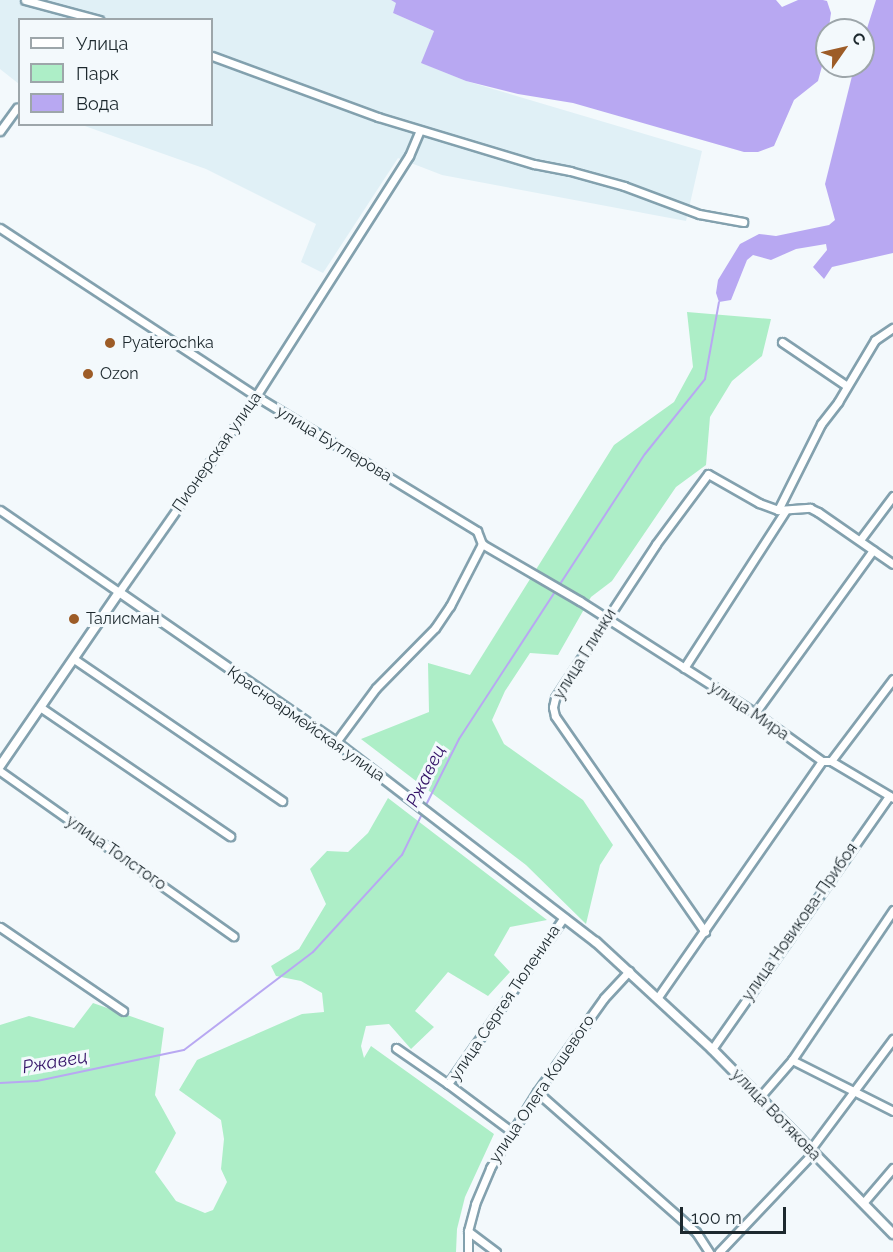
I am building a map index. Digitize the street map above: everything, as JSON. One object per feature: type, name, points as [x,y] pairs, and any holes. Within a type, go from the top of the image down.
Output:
[{"type":"street","points":[[25,0],[92,18]]},
{"type":"street","points":[[213,56],[420,130],[534,164],[624,186],[699,214],[743,222]]},
{"type":"street","points":[[0,130],[17,108]]},
{"type":"street","name":"Пионерская улица","points":[[0,766],[256,396],[409,156],[420,130]]},
{"type":"street","name":"улица Бутлерова","points":[[0,228],[256,396],[477,531],[482,544],[606,618]]},
{"type":"street","points":[[684,668],[781,511],[797,467],[820,424],[830,414],[875,340],[893,328]]},
{"type":"street","points":[[782,342],[847,386]]},
{"type":"street","name":"улица Глинки","points":[[705,932],[555,716],[553,706],[555,698],[606,618],[708,474],[759,503],[781,511]]},
{"type":"street","points":[[860,540],[893,496]]},
{"type":"street","points":[[781,511],[810,508],[893,564]]},
{"type":"street","name":"Красноармейская улица","points":[[0,510],[336,742],[564,917],[658,997]]},
{"type":"street","points":[[336,742],[376,688],[435,628],[482,544]]},
{"type":"street","points":[[755,713],[873,550]]},
{"type":"street","name":"улица Мира","points":[[606,618],[827,761],[891,797]]},
{"type":"street","points":[[74,659],[282,801]]},
{"type":"street","points":[[658,997],[827,761],[893,679]]},
{"type":"street","points":[[40,707],[230,836]]},
{"type":"street","name":"улица Толстого","points":[[0,771],[233,936]]},
{"type":"street","name":"улица Новикова-Прибоя","points":[[712,1049],[891,797]]},
{"type":"street","points":[[759,1098],[792,1060],[893,910]]},
{"type":"street","name":"улица Сергея Тюленина","points":[[511,1131],[448,1084],[564,917]]},
{"type":"street","points":[[0,927],[123,1011]]},
{"type":"street","name":"улица Олега Кошевого","points":[[468,1252],[468,1231],[475,1204],[490,1168],[511,1131],[604,998],[629,971]]},
{"type":"street","name":"улица Вотякова","points":[[658,997],[893,1234]]},
{"type":"street","points":[[719,1252],[795,1174],[893,1039]]},
{"type":"street","points":[[396,1048],[448,1084]]},
{"type":"street","points":[[792,1060],[893,1111]]},
{"type":"street","points":[[537,1092],[696,1232],[709,1252]]},
{"type":"street","points":[[863,1203],[893,1168]]},
{"type":"street","points":[[468,1231],[496,1252]]},
{"type":"shaded area","points":[[0,0],[391,0],[397,3],[393,13],[434,31],[422,63],[466,81],[702,151],[686,221],[442,175],[398,158],[323,273],[301,262],[316,224],[206,169],[85,126],[213,126],[213,18],[18,18],[18,83],[0,69]]},
{"type":"green space","points":[[687,312],[771,319],[762,356],[732,381],[710,417],[706,465],[676,487],[612,581],[591,597],[558,655],[530,653],[505,691],[492,720],[504,744],[583,800],[613,845],[600,865],[586,924],[526,865],[361,739],[429,712],[428,663],[470,675],[614,445],[674,402],[693,367]]},
{"type":"green space","points":[[388,798],[547,920],[510,927],[494,955],[510,972],[488,996],[448,972],[415,1011],[434,1027],[411,1049],[389,1024],[366,1026],[361,1046],[364,1058],[371,1046],[494,1134],[465,1197],[457,1229],[456,1252],[0,1252],[0,1025],[29,1016],[74,1028],[93,1003],[164,1028],[155,1095],[176,1133],[155,1172],[176,1201],[205,1213],[213,1210],[227,1182],[221,1169],[224,1139],[221,1120],[179,1090],[197,1060],[302,1014],[324,1012],[322,993],[301,981],[276,976],[271,966],[299,949],[326,904],[310,869],[327,851],[348,852],[368,833]]},
{"type":"water","points":[[391,0],[776,0],[782,7],[798,0],[823,0],[827,1],[831,13],[830,18],[815,18],[815,78],[819,78],[818,81],[794,100],[774,146],[758,152],[744,152],[573,103],[518,94],[466,81],[421,63],[434,31],[393,13],[396,3]]},
{"type":"water","points":[[876,0],[893,0],[893,253],[832,267],[824,279],[813,267],[827,250],[826,244],[796,249],[771,260],[753,255],[747,260],[731,300],[719,302],[716,293],[718,280],[740,244],[759,234],[776,236],[829,225],[835,220],[825,184],[852,78],[875,78],[875,18],[870,18]]},
{"type":"waterway","name":"Ржавец","points":[[425,807],[459,739],[645,454],[705,379],[719,302]]},
{"type":"waterway","name":"Ржавец","points":[[0,1083],[37,1081],[184,1050],[313,952],[402,855],[423,812]]},
{"type":"place","name":"Pyaterochka","points":[[110,343]]},
{"type":"place","name":"Ozon","points":[[88,374]]},
{"type":"place","name":"Талисман","points":[[74,619]]}]
